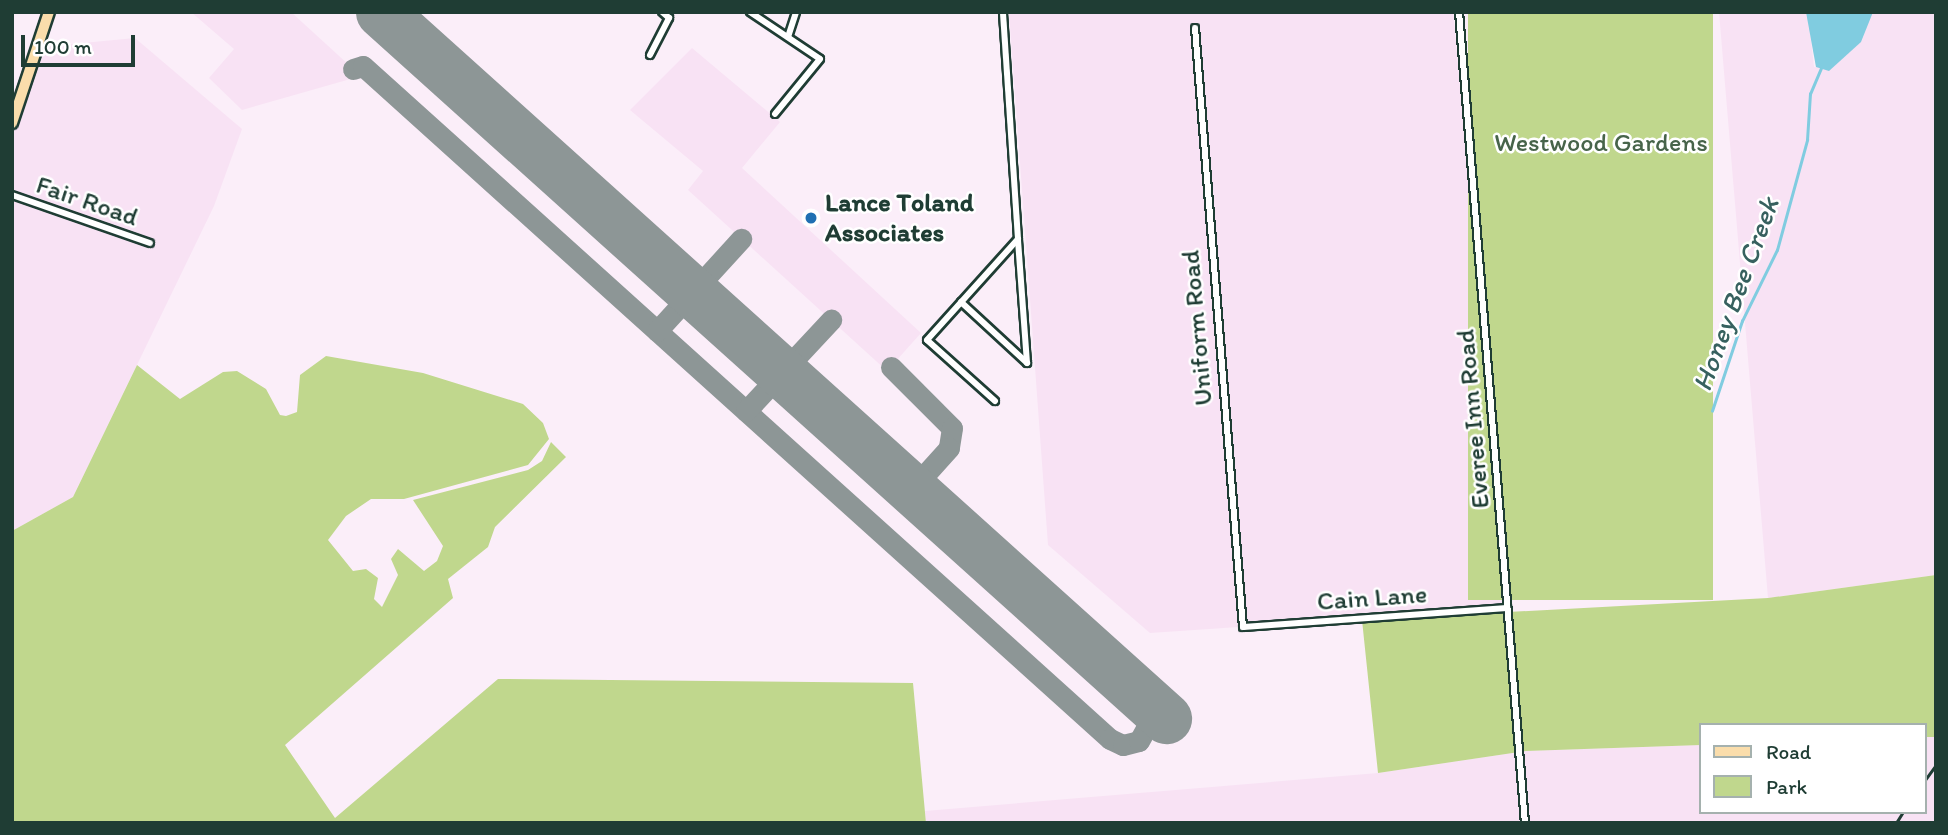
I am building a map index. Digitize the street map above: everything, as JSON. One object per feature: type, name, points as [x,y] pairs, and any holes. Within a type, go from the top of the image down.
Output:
[{"type":"main road","points":[[12,123],[49,12]]},
{"type":"street","points":[[650,55],[669,18],[662,12]]},
{"type":"street","points":[[750,12],[820,59],[775,114]]},
{"type":"street","points":[[788,37],[796,12]]},
{"type":"street","points":[[961,302],[1027,363],[1003,12]]},
{"type":"street","name":"Everee Inn Road","points":[[1459,12],[1525,823]]},
{"type":"street","name":"Uniform Road","points":[[1195,28],[1242,624]]},
{"type":"street","name":"Fair Road","points":[[12,195],[150,243]]},
{"type":"street","points":[[995,401],[927,340],[1018,239]]},
{"type":"street","name":"Cain Lane","points":[[1242,624],[1507,608]]},
{"type":"shaded area","points":[[191,12],[291,12],[361,76],[242,110],[209,78],[234,49]]},
{"type":"shaded area","points":[[1009,12],[1453,12],[1509,609],[1150,633],[1048,545]]},
{"type":"shaded area","points":[[1719,12],[1808,12],[1814,67],[1829,68],[1862,40],[1872,12],[1936,12],[1936,575],[1768,598]]},
{"type":"shaded area","points":[[135,38],[242,129],[214,206],[73,497],[12,531],[12,134],[41,47]]},
{"type":"shaded area","points":[[692,48],[780,122],[742,168],[921,333],[887,371],[688,190],[703,171],[630,110]]},
{"type":"shaded area","points":[[1927,737],[1936,737],[1936,823],[1530,823],[1528,786],[1528,823],[926,823],[925,811],[1378,773],[1526,751],[1700,745],[1700,814],[1927,814]]},
{"type":"green space","name":"Westwood Gardens","points":[[1468,12],[1713,12],[1713,600],[1468,600]]},
{"type":"green space","points":[[326,356],[423,373],[523,404],[543,423],[549,439],[528,465],[404,499],[371,499],[346,516],[328,540],[353,571],[366,569],[378,578],[374,599],[382,607],[398,575],[391,559],[398,549],[424,571],[437,561],[443,546],[413,500],[528,470],[542,461],[551,442],[566,457],[495,527],[488,547],[448,579],[453,598],[285,745],[335,818],[498,679],[913,683],[926,823],[12,823],[12,531],[73,497],[137,365],[180,399],[223,372],[237,371],[266,389],[280,415],[286,416],[297,412],[300,375]]},
{"type":"green space","points":[[1936,575],[1936,737],[1927,737],[1927,723],[1700,723],[1700,745],[1526,751],[1378,773],[1362,620],[1768,598]]},
{"type":"water","points":[[1806,12],[1873,12],[1861,42],[1829,71],[1816,67]]},
{"type":"waterway","name":"Honey Bee Creek","points":[[1712,411],[1742,321],[1777,250],[1807,140],[1810,94],[1821,68]]},
{"type":"taxiway","points":[[353,69],[363,66],[1110,739],[1123,745],[1139,741],[1157,709]]},
{"type":"taxiway","points":[[657,331],[741,239]]},
{"type":"taxiway","points":[[746,411],[831,320]]},
{"type":"taxiway","points":[[891,367],[952,428],[949,448],[913,488]]},
{"type":"runway","points":[[381,12],[1166,718]]},
{"type":"railway","points":[[1927,777],[1936,765]]},
{"type":"railway","points":[[1896,823],[1902,814]]},
{"type":"place","name":"Lance Toland Associates","points":[[811,218]]}]
